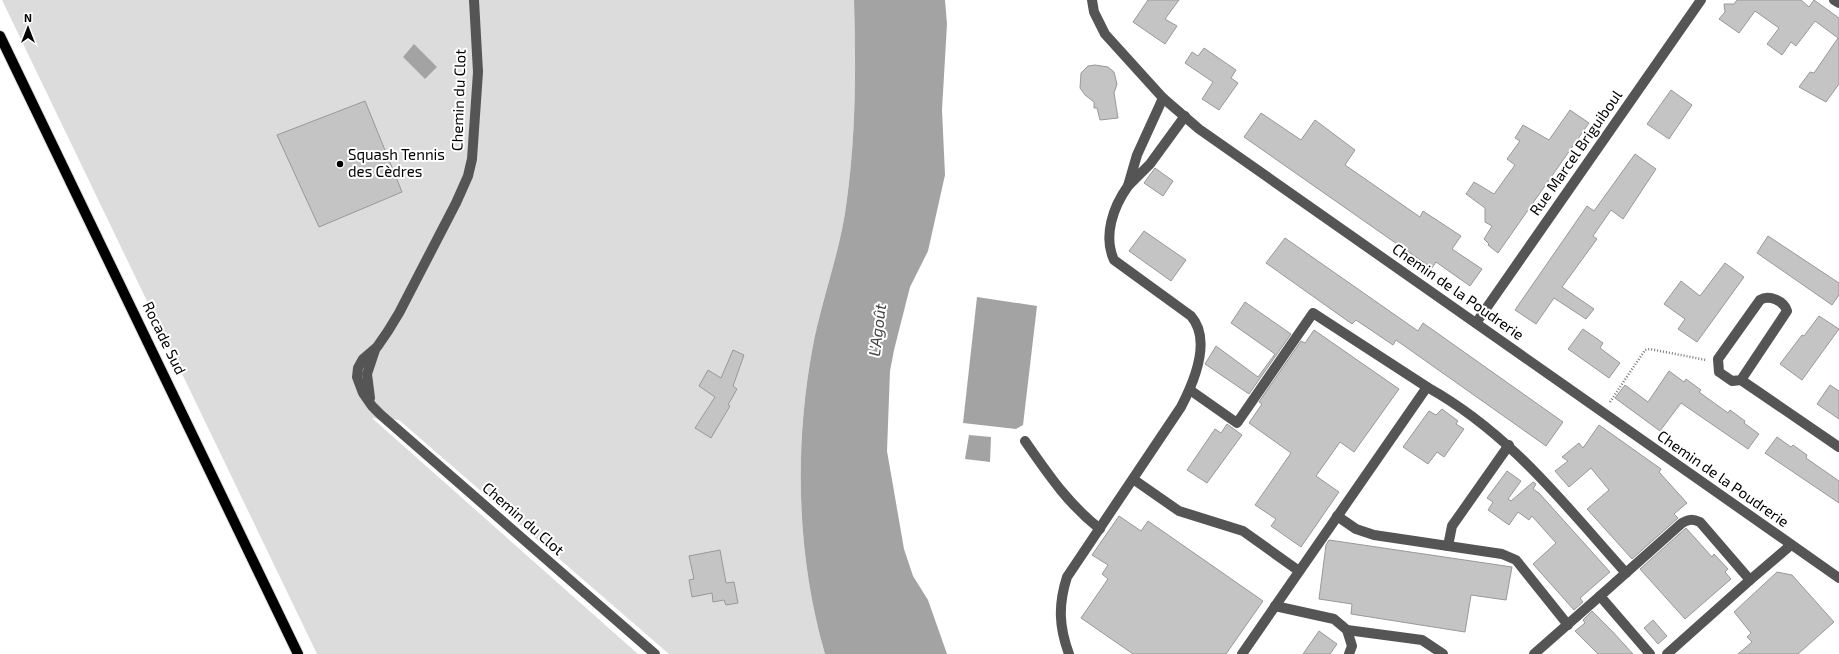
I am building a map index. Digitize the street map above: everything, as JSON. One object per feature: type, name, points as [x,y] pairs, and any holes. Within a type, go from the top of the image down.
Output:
[{"type":"main road","name":"Rocade Sud","points":[[0,36],[298,654]]},
{"type":"street","name":"Chemin du Clot","points":[[474,0],[478,72],[473,151],[468,176],[456,203],[399,313],[377,346],[367,374],[372,406],[655,654]]},
{"type":"street","name":"Chemin de la Poudrerie","points":[[1092,0],[1094,12],[1105,34],[1163,98],[1199,129],[1839,578]]},
{"type":"street","name":"Rue Marcel Briguiboul","points":[[1476,323],[1701,0]]},
{"type":"street","points":[[1834,0],[1839,3]]},
{"type":"street","points":[[1128,186],[1137,155],[1163,98]]},
{"type":"street","points":[[1069,654],[1060,623],[1062,592],[1067,577],[1166,431],[1190,390],[1198,360],[1201,338],[1198,324],[1191,316],[1114,260],[1109,250],[1109,232],[1119,200],[1128,186],[1150,164],[1185,116]]},
{"type":"street","points":[[1741,380],[1785,316],[1786,307],[1770,297],[1764,297],[1760,300],[1718,359],[1719,372],[1732,381],[1741,380],[1839,447]]},
{"type":"street","points":[[1190,390],[1237,423],[1313,313],[1476,419],[1509,445],[1530,465],[1626,573]]},
{"type":"street","points":[[1242,654],[1427,387]]},
{"type":"street","points":[[1025,441],[1079,513],[1100,529]]},
{"type":"street","points":[[1448,546],[1452,526],[1509,445]]},
{"type":"street","points":[[1133,479],[1179,511],[1243,531],[1299,571]]},
{"type":"street","points":[[1337,516],[1356,530],[1374,535],[1502,554],[1516,560],[1568,625]]},
{"type":"street","points":[[1534,654],[1688,519],[1694,519],[1700,522],[1750,580]]},
{"type":"street","points":[[1667,654],[1791,545]]},
{"type":"street","points":[[1600,596],[1650,654]]},
{"type":"street","points":[[1275,606],[1334,619],[1347,630],[1352,646],[1349,654]]},
{"type":"street","points":[[1347,630],[1422,640],[1443,654]]},
{"type":"path","points":[[1602,413],[1645,350],[1650,349],[1718,362]]},
{"type":"shaded area","points":[[2,0],[854,0],[855,100],[847,199],[836,256],[820,313],[812,351],[802,427],[801,504],[804,542],[809,580],[825,654],[669,654],[399,420],[372,418],[638,654],[317,654]]},
{"type":"water","name":"L'Agoût","points":[[854,0],[945,0],[947,24],[942,110],[945,175],[928,251],[910,287],[894,350],[890,371],[887,451],[904,549],[913,576],[928,600],[947,654],[825,654],[809,580],[801,504],[802,427],[812,351],[820,313],[836,256],[847,199],[855,100]]},
{"type":"water","points":[[414,44],[437,67],[425,79],[403,57]]},
{"type":"water","points":[[977,297],[1037,306],[1023,425],[1016,429],[963,423]]},
{"type":"water","points":[[969,435],[991,437],[990,462],[965,459]]},
{"type":"building","points":[[1148,0],[1179,0],[1165,19],[1177,26],[1165,44],[1133,22]]},
{"type":"building","points":[[1737,0],[1801,0],[1809,7],[1814,0],[1839,18],[1839,84],[1826,102],[1799,87],[1810,72],[1814,73],[1838,38],[1815,21],[1796,46],[1791,42],[1782,55],[1767,44],[1779,28],[1755,11],[1739,33],[1719,19],[1725,12],[1724,4],[1734,4]]},
{"type":"building","points":[[1204,48],[1236,70],[1231,78],[1238,83],[1219,110],[1202,99],[1213,82],[1185,63],[1192,52],[1198,56]]},
{"type":"building","points":[[1095,65],[1108,67],[1114,72],[1117,84],[1114,93],[1118,118],[1100,120],[1097,108],[1094,108],[1094,102],[1085,95],[1080,88],[1081,73],[1088,66]]},
{"type":"building","points":[[1671,90],[1692,105],[1669,139],[1647,124]]},
{"type":"building","name":"Squash Tennis des Cèdres","points":[[365,101],[402,192],[319,227],[277,135]]},
{"type":"building","points":[[1570,110],[1589,123],[1498,253],[1488,245],[1489,244],[1484,239],[1492,226],[1485,222],[1485,208],[1466,194],[1474,182],[1494,194],[1515,165],[1507,159],[1520,141],[1515,138],[1523,125],[1549,140]]},
{"type":"building","points":[[1261,113],[1301,140],[1315,120],[1355,150],[1345,165],[1420,217],[1423,211],[1461,236],[1452,249],[1482,269],[1470,286],[1436,262],[1432,268],[1244,137]]},
{"type":"building","points":[[1635,154],[1656,169],[1623,219],[1611,210],[1593,236],[1597,239],[1562,287],[1594,309],[1586,319],[1554,298],[1536,324],[1515,310],[1587,206],[1594,211]]},
{"type":"building","points":[[1155,168],[1173,181],[1163,196],[1144,183]]},
{"type":"building","points":[[1144,231],[1186,260],[1171,281],[1129,251]]},
{"type":"building","points":[[1768,236],[1839,283],[1839,295],[1832,305],[1757,253]]},
{"type":"building","points":[[1285,238],[1418,331],[1423,323],[1563,422],[1546,446],[1396,340],[1393,345],[1356,320],[1352,324],[1266,263]]},
{"type":"building","points":[[1725,263],[1744,277],[1697,342],[1678,329],[1685,319],[1664,304],[1681,281],[1700,296]]},
{"type":"building","points":[[1245,302],[1291,334],[1249,394],[1205,364],[1216,346],[1258,377],[1275,354],[1231,323]]},
{"type":"building","points":[[1819,316],[1839,329],[1802,380],[1780,364],[1802,335],[1804,336]]},
{"type":"building","points":[[1583,329],[1603,343],[1600,348],[1620,363],[1609,378],[1568,349]]},
{"type":"building","points":[[1314,330],[1399,389],[1354,452],[1340,442],[1316,476],[1339,492],[1301,547],[1271,526],[1276,519],[1255,505],[1291,453],[1249,423],[1262,404],[1259,402],[1301,341],[1305,343]]},
{"type":"building","points":[[733,350],[744,355],[733,386],[737,389],[728,405],[730,406],[711,438],[695,428],[715,397],[699,386],[708,370],[721,378]]},
{"type":"building","points":[[1669,371],[1684,382],[1686,379],[1701,390],[1699,392],[1728,413],[1730,410],[1759,434],[1748,449],[1681,403],[1660,431],[1615,398],[1625,385],[1648,402]]},
{"type":"building","points":[[1830,385],[1839,391],[1839,419],[1817,404]]},
{"type":"building","points":[[1442,409],[1458,421],[1456,424],[1464,429],[1444,457],[1437,452],[1428,464],[1403,447],[1429,411],[1436,415]]},
{"type":"building","points":[[1227,424],[1242,435],[1207,483],[1187,470],[1215,429],[1221,433]]},
{"type":"building","points":[[1599,425],[1661,469],[1659,472],[1687,503],[1674,514],[1678,518],[1632,559],[1587,509],[1609,490],[1591,468],[1569,487],[1555,471],[1568,461],[1562,457],[1579,443],[1583,448]]},
{"type":"building","points":[[1777,437],[1791,447],[1793,445],[1807,455],[1806,458],[1839,481],[1839,503],[1765,453]]},
{"type":"building","points":[[1507,471],[1521,481],[1508,499],[1511,501],[1533,482],[1536,484],[1533,489],[1539,493],[1610,572],[1580,598],[1583,602],[1574,610],[1533,564],[1556,543],[1532,516],[1529,520],[1518,512],[1509,525],[1488,510],[1493,502],[1487,498]]},
{"type":"building","points":[[1119,516],[1141,531],[1148,521],[1263,601],[1226,654],[1133,654],[1081,618],[1108,579],[1102,574],[1108,565],[1092,555]]},
{"type":"building","points":[[1686,528],[1712,557],[1714,554],[1728,569],[1725,572],[1731,579],[1685,619],[1640,569]]},
{"type":"building","points":[[1329,540],[1512,567],[1506,600],[1471,595],[1465,632],[1351,614],[1352,604],[1319,599],[1326,545]]},
{"type":"building","points":[[720,550],[726,583],[734,582],[738,603],[726,605],[724,600],[713,602],[712,593],[692,597],[689,580],[694,579],[689,556]]},
{"type":"building","points":[[1777,572],[1792,575],[1834,622],[1798,654],[1738,654],[1752,642],[1747,637],[1751,633],[1734,612]]},
{"type":"building","points":[[1592,611],[1633,654],[1598,654],[1575,631],[1585,623],[1583,620]]},
{"type":"building","points":[[1653,620],[1667,636],[1658,644],[1644,628]]},
{"type":"building","points":[[1319,631],[1337,644],[1330,654],[1303,654]]},
{"type":"place","name":"Squash Tennis des Cèdres","points":[[340,164]]}]
